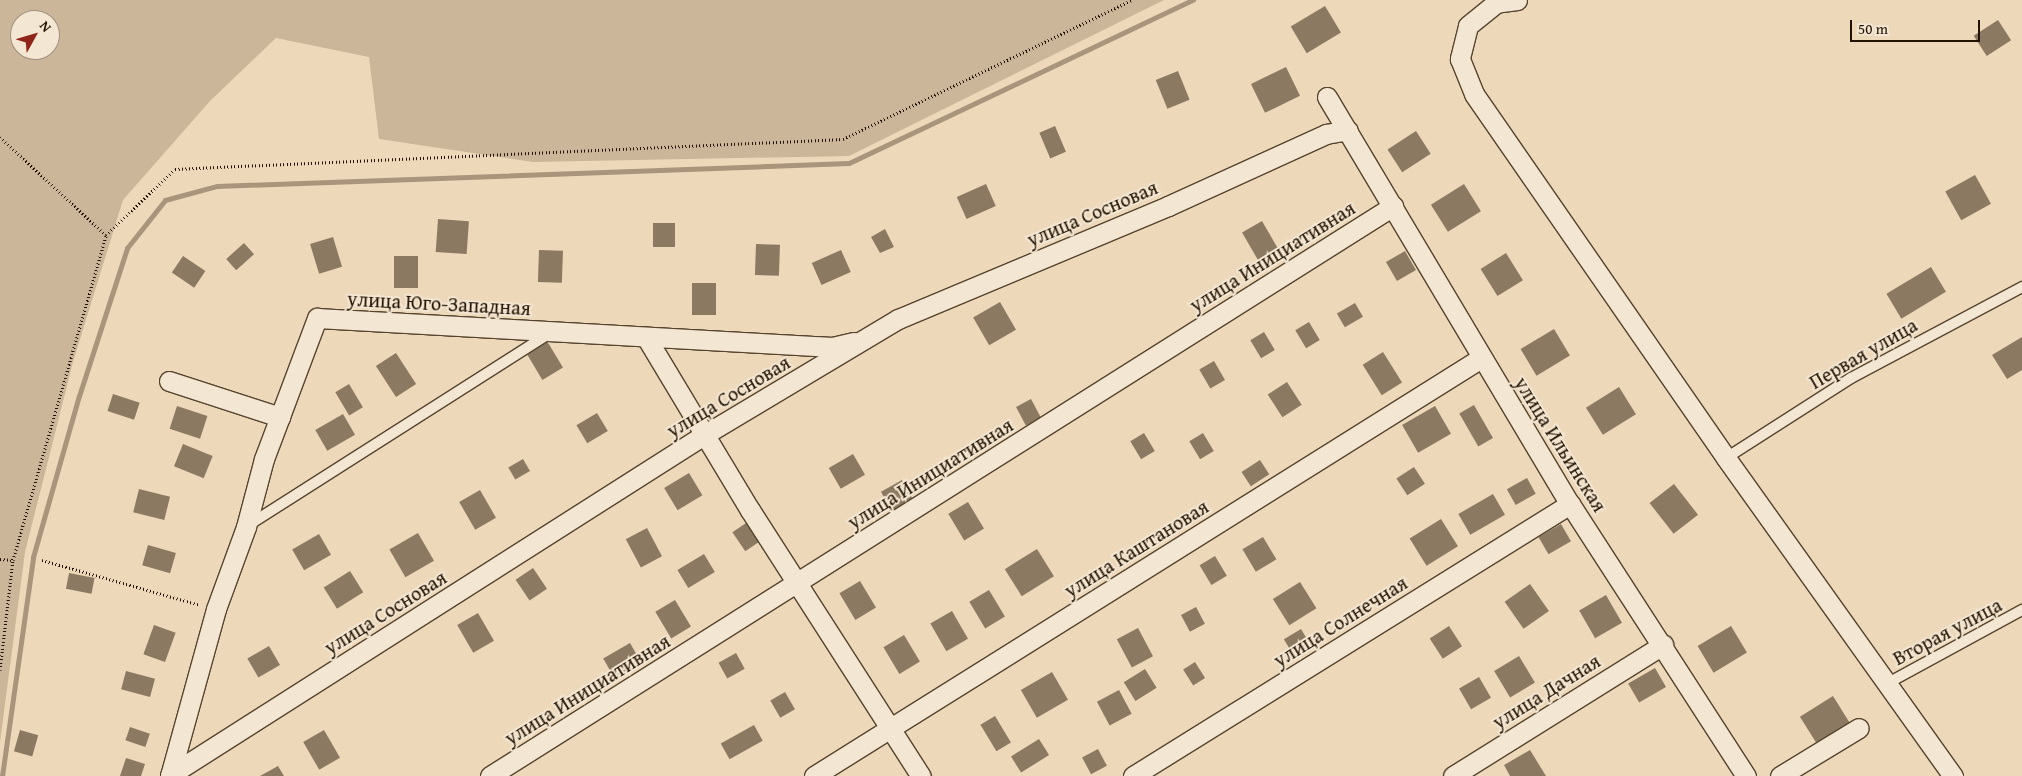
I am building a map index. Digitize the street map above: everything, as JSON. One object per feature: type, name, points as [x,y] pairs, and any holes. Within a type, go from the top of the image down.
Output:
[{"type":"street","points":[[1480,0],[1468,26],[1460,59],[1474,94],[1726,458],[1953,776]]},
{"type":"street","points":[[1468,26],[1496,3],[1517,0]]},
{"type":"street","name":"улица Ильинская","points":[[1327,97],[1481,358],[1570,504],[1663,644],[1746,776]]},
{"type":"street","name":"улица Сосновая","points":[[170,775],[704,435],[898,319],[1168,206],[1326,134],[1348,130]]},
{"type":"street","name":"улица Инициативная","points":[[490,776],[1393,206]]},
{"type":"street","name":"улица Юго-Западная","points":[[170,775],[216,609],[246,527],[264,459],[317,318],[832,347],[866,339]]},
{"type":"street","points":[[646,337],[704,435],[800,582],[921,776]]},
{"type":"street","name":"улица Каштановая","points":[[814,776],[1481,358]]},
{"type":"street","points":[[169,381],[280,417]]},
{"type":"street","name":"улица Солнечная","points":[[1133,776],[1570,504]]},
{"type":"street","name":"улица Дачная","points":[[1453,776],[1663,644]]},
{"type":"street","points":[[1780,776],[1859,728]]},
{"type":"lane","name":"Первая улица","points":[[1726,458],[1851,378],[2022,287]]},
{"type":"lane","points":[[246,527],[551,332]]},
{"type":"lane","name":"Вторая улица","points":[[1888,683],[2022,610]]},
{"type":"path","points":[[0,670],[12,560],[106,235],[175,169],[843,139],[1132,0]]},
{"type":"path","points":[[0,137],[106,235]]},
{"type":"path","points":[[0,559],[12,560]]},
{"type":"path","points":[[42,560],[216,609]]},
{"type":"shaded area","points":[[0,0],[1164,0],[849,156],[533,162],[379,139],[369,57],[276,38],[210,101],[123,200],[73,362],[25,552],[0,742]]},
{"type":"building","points":[[1325,6],[1341,33],[1307,53],[1291,27]]},
{"type":"building","points":[[1998,20],[2011,40],[1987,56],[1974,36]]},
{"type":"building","points":[[1286,67],[1300,96],[1265,113],[1251,84]]},
{"type":"building","points":[[1178,71],[1190,100],[1167,109],[1156,80]]},
{"type":"building","points":[[1055,126],[1066,152],[1050,158],[1039,133]]},
{"type":"building","points":[[1416,131],[1431,154],[1402,172],[1387,150]]},
{"type":"building","points":[[1975,175],[1991,204],[1961,220],[1945,191]]},
{"type":"building","points":[[986,184],[996,206],[967,219],[957,197]]},
{"type":"building","points":[[1464,184],[1481,211],[1448,232],[1431,205]]},
{"type":"building","points":[[438,219],[469,221],[467,254],[436,252]]},
{"type":"building","points":[[1262,221],[1278,249],[1258,260],[1242,232]]},
{"type":"building","points":[[653,223],[675,223],[675,247],[653,247]]},
{"type":"building","points":[[885,229],[894,247],[880,253],[871,237]]},
{"type":"building","points":[[333,237],[342,267],[319,274],[310,244]]},
{"type":"building","points":[[244,243],[254,254],[236,270],[226,259]]},
{"type":"building","points":[[756,244],[780,245],[779,276],[755,275]]},
{"type":"building","points":[[539,250],[563,251],[562,283],[538,282]]},
{"type":"building","points":[[841,250],[851,272],[822,285],[812,263]]},
{"type":"building","points":[[1405,251],[1416,270],[1397,281],[1386,262]]},
{"type":"building","points":[[1506,253],[1523,280],[1498,296],[1481,269]]},
{"type":"building","points":[[183,256],[205,271],[194,288],[172,273]]},
{"type":"building","points":[[394,256],[418,256],[418,288],[394,288]]},
{"type":"building","points":[[1931,267],[1946,292],[1901,319],[1886,294]]},
{"type":"building","points":[[692,283],[716,283],[716,315],[692,315]]},
{"type":"building","points":[[1000,302],[1016,330],[989,345],[973,318]]},
{"type":"building","points":[[1355,303],[1363,317],[1345,327],[1337,314]]},
{"type":"building","points":[[1309,322],[1320,340],[1306,348],[1295,330]]},
{"type":"building","points":[[1554,329],[1570,356],[1537,376],[1521,349]]},
{"type":"building","points":[[1264,332],[1275,350],[1261,358],[1250,340]]},
{"type":"building","points":[[2022,337],[2022,370],[2007,379],[1992,355]]},
{"type":"building","points":[[547,341],[563,368],[542,380],[526,353]]},
{"type":"building","points":[[1383,352],[1402,383],[1382,395],[1363,365]]},
{"type":"building","points":[[396,353],[416,384],[396,397],[376,366]]},
{"type":"building","points":[[1214,361],[1225,380],[1210,389],[1199,370]]},
{"type":"building","points":[[1287,382],[1302,405],[1282,417],[1268,395]]},
{"type":"building","points":[[349,384],[363,407],[349,415],[335,392]]},
{"type":"building","points":[[1619,387],[1636,414],[1603,435],[1586,408]]},
{"type":"building","points":[[113,394],[140,403],[134,420],[107,411]]},
{"type":"building","points":[[1031,399],[1041,418],[1026,426],[1016,407]]},
{"type":"building","points":[[1474,405],[1493,438],[1478,446],[1459,414]]},
{"type":"building","points":[[177,406],[207,416],[200,439],[170,429]]},
{"type":"building","points":[[1435,406],[1451,434],[1418,453],[1402,425]]},
{"type":"building","points":[[597,413],[608,431],[587,443],[576,425]]},
{"type":"building","points":[[343,414],[355,435],[327,451],[315,430]]},
{"type":"building","points":[[1144,433],[1155,451],[1141,459],[1130,441]]},
{"type":"building","points":[[1203,433],[1214,451],[1200,459],[1189,441]]},
{"type":"building","points":[[183,444],[213,456],[204,478],[174,466]]},
{"type":"building","points":[[853,454],[865,475],[841,489],[829,468]]},
{"type":"building","points":[[523,459],[530,471],[515,480],[508,467]]},
{"type":"building","points":[[1260,460],[1269,474],[1251,486],[1242,472]]},
{"type":"building","points":[[1414,467],[1425,484],[1407,495],[1396,478]]},
{"type":"building","points":[[689,473],[702,495],[678,510],[664,488]]},
{"type":"building","points":[[1527,478],[1536,494],[1516,505],[1507,489]]},
{"type":"building","points":[[902,480],[913,500],[892,512],[881,492]]},
{"type":"building","points":[[1674,484],[1698,515],[1674,534],[1650,503]]},
{"type":"building","points":[[139,489],[170,497],[164,520],[133,512]]},
{"type":"building","points":[[480,490],[496,518],[475,530],[459,502]]},
{"type":"building","points":[[1493,494],[1505,515],[1470,535],[1458,514]]},
{"type":"building","points":[[968,502],[984,529],[964,540],[948,514]]},
{"type":"building","points":[[1441,519],[1458,546],[1427,566],[1410,539]]},
{"type":"building","points":[[749,521],[762,540],[745,551],[732,532]]},
{"type":"building","points":[[1561,524],[1571,541],[1548,554],[1538,537]]},
{"type":"building","points":[[647,528],[662,556],[641,568],[626,539]]},
{"type":"building","points":[[418,533],[434,561],[405,577],[389,550]]},
{"type":"building","points":[[319,534],[331,555],[304,570],[292,550]]},
{"type":"building","points":[[1263,537],[1276,559],[1256,572],[1242,549]]},
{"type":"building","points":[[148,545],[176,553],[170,573],[142,565]]},
{"type":"building","points":[[1037,549],[1054,576],[1022,596],[1005,569]]},
{"type":"building","points":[[704,554],[715,572],[688,588],[677,570]]},
{"type":"building","points":[[1215,556],[1227,576],[1211,585],[1200,565]]},
{"type":"building","points":[[533,568],[547,589],[530,600],[516,580]]},
{"type":"building","points":[[350,571],[363,592],[337,609],[324,587]]},
{"type":"building","points":[[69,573],[95,578],[91,594],[66,589]]},
{"type":"building","points":[[860,581],[876,608],[855,620],[839,593]]},
{"type":"building","points":[[1300,582],[1316,608],[1289,625],[1273,599]]},
{"type":"building","points":[[1530,584],[1549,611],[1524,629],[1505,602]]},
{"type":"building","points":[[989,590],[1005,617],[985,628],[969,602]]},
{"type":"building","points":[[1606,595],[1622,623],[1595,638],[1579,610]]},
{"type":"building","points":[[675,600],[691,627],[671,638],[655,612]]},
{"type":"building","points":[[1196,607],[1205,624],[1190,632],[1181,615]]},
{"type":"building","points":[[952,611],[968,639],[946,651],[930,624]]},
{"type":"building","points":[[478,613],[494,641],[473,653],[457,625]]},
{"type":"building","points":[[154,625],[176,633],[165,662],[143,654]]},
{"type":"building","points":[[1449,626],[1462,646],[1443,659],[1430,639]]},
{"type":"building","points":[[1731,626],[1747,653],[1714,673],[1698,646]]},
{"type":"building","points":[[1138,628],[1153,656],[1132,668],[1117,639]]},
{"type":"building","points":[[1301,629],[1312,647],[1295,657],[1284,639]]},
{"type":"building","points":[[904,635],[920,662],[899,674],[883,647]]},
{"type":"building","points":[[630,643],[642,664],[615,679],[603,658]]},
{"type":"building","points":[[269,646],[280,665],[258,678],[247,658]]},
{"type":"building","points":[[736,653],[745,669],[727,678],[719,663]]},
{"type":"building","points":[[1519,656],[1535,683],[1510,698],[1494,671]]},
{"type":"building","points":[[1195,662],[1205,678],[1193,686],[1183,669]]},
{"type":"building","points":[[1655,668],[1666,687],[1639,703],[1628,684]]},
{"type":"building","points":[[1145,669],[1157,688],[1135,701],[1124,682]]},
{"type":"building","points":[[126,671],[155,679],[150,697],[121,689]]},
{"type":"building","points":[[1052,672],[1068,700],[1037,718],[1021,690]]},
{"type":"building","points":[[1479,677],[1491,698],[1471,709],[1459,688]]},
{"type":"building","points":[[1119,690],[1132,714],[1110,726],[1097,702]]},
{"type":"building","points":[[785,692],[795,709],[780,718],[770,700]]},
{"type":"building","points":[[1833,696],[1850,723],[1817,744],[1800,717]]},
{"type":"building","points":[[995,716],[1011,743],[996,751],[980,725]]},
{"type":"building","points":[[754,725],[763,741],[729,759],[721,743]]},
{"type":"building","points":[[130,727],[150,734],[145,747],[125,740]]},
{"type":"building","points":[[20,730],[38,735],[32,756],[14,751]]},
{"type":"building","points":[[324,730],[340,758],[319,770],[303,742]]},
{"type":"building","points":[[1039,739],[1049,755],[1021,773],[1011,756]]},
{"type":"building","points":[[1098,749],[1107,766],[1091,774],[1082,757]]},
{"type":"building","points":[[1530,750],[1546,776],[1510,776],[1504,765]]},
{"type":"building","points":[[126,758],[145,764],[141,776],[120,776]]},
{"type":"building","points":[[278,766],[284,776],[260,776]]},
{"type":"waterway","points":[[2,776],[33,557],[79,396],[127,248],[165,200],[217,186],[849,163],[1193,0]]}]
